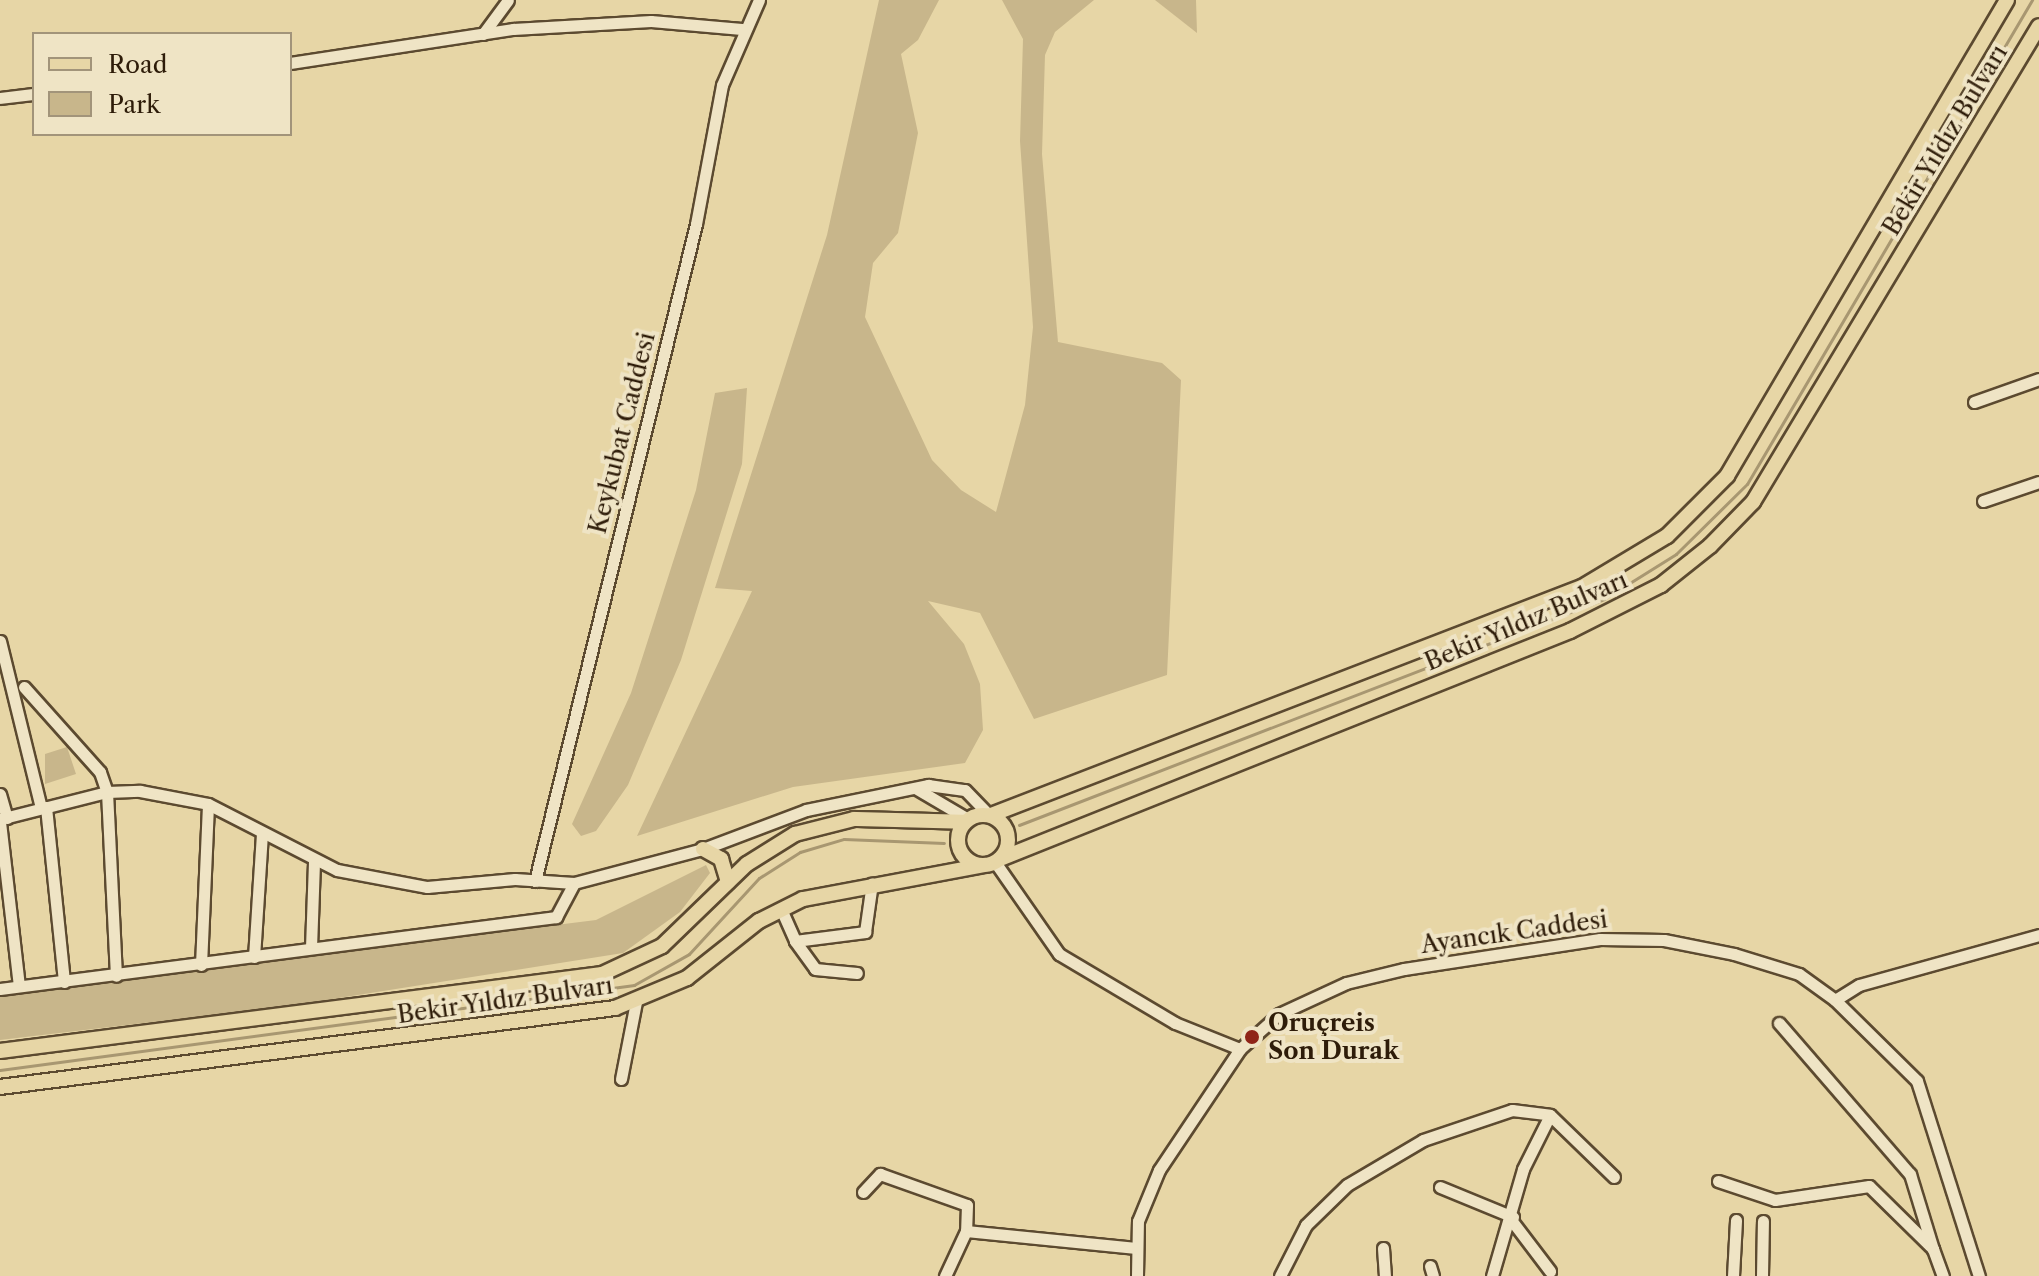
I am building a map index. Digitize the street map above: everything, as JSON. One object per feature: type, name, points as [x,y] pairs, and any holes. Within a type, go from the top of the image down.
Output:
[{"type":"main road","name":"Bekir Yıldız Bulvarı","points":[[0,1051],[602,974],[662,946],[768,848],[824,824],[966,820],[989,815],[1582,587],[1667,536],[1727,476],[2007,0]]},
{"type":"main road","name":"Bekir Yıldız Bulvarı","points":[[0,1087],[636,1002],[687,978],[781,909],[872,883],[993,862],[1595,620],[1661,585],[1710,546],[1753,502],[2039,26]]},
{"type":"main road","points":[[966,820],[961,852],[993,862],[1008,833],[989,815]]},
{"type":"main road","points":[[703,849],[721,859],[728,882]]},
{"type":"street","points":[[483,34],[508,0]]},
{"type":"street","name":"Keykubat Caddesi","points":[[535,881],[696,224],[722,85],[742,29],[759,0]]},
{"type":"street","points":[[292,63],[483,34],[651,21],[742,29]]},
{"type":"street","points":[[0,98],[32,94]]},
{"type":"street","points":[[1974,402],[2039,379]]},
{"type":"street","points":[[1983,501],[2039,482]]},
{"type":"street","points":[[0,641],[44,808],[64,982]]},
{"type":"street","points":[[24,687],[100,772],[107,792],[116,976]]},
{"type":"street","points":[[2,820],[107,792],[208,804],[314,861],[413,886],[535,881],[574,883],[703,849],[806,810],[913,789],[958,787],[989,815]]},
{"type":"street","points":[[913,789],[937,795],[966,820]]},
{"type":"street","points":[[0,794],[19,986]]},
{"type":"street","points":[[201,965],[208,804]]},
{"type":"street","points":[[254,957],[262,833]]},
{"type":"street","points":[[311,948],[314,861]]},
{"type":"street","points":[[993,862],[1059,954],[1175,1023],[1240,1049]]},
{"type":"street","points":[[0,989],[556,917],[574,883]]},
{"type":"street","points":[[795,941],[865,932],[872,883]]},
{"type":"street","points":[[781,909],[795,941],[815,969],[857,973]]},
{"type":"street","points":[[1835,1000],[1859,985],[2039,935]]},
{"type":"street","name":"Ayancık Caddesi","points":[[1137,1276],[1136,1248],[1154,1179],[1240,1049],[1293,1004],[1346,983],[1600,939],[1664,940],[1734,954],[1799,974],[1835,1000],[1917,1081],[1979,1276]]},
{"type":"street","points":[[621,1079],[636,1002]]},
{"type":"street","points":[[1779,1023],[1910,1174],[1943,1276]]},
{"type":"street","points":[[1280,1276],[1320,1210],[1415,1144],[1512,1110],[1550,1115],[1614,1177]]},
{"type":"street","points":[[1492,1276],[1512,1219],[1523,1169],[1550,1115]]},
{"type":"street","points":[[863,1192],[880,1174],[965,1204],[966,1231],[945,1276]]},
{"type":"street","points":[[1718,1181],[1787,1200],[1869,1186],[1933,1249]]},
{"type":"street","points":[[1440,1187],[1512,1219],[1550,1271]]},
{"type":"street","points":[[1733,1276],[1736,1220]]},
{"type":"street","points":[[1762,1276],[1763,1221]]},
{"type":"street","points":[[966,1231],[1136,1248]]},
{"type":"street","points":[[1383,1248],[1385,1276]]},
{"type":"green space","points":[[879,0],[939,0],[918,40],[901,54],[918,133],[898,233],[873,263],[865,317],[932,460],[961,490],[996,512],[1025,405],[1033,327],[1020,141],[1023,39],[1002,0],[1094,0],[1055,32],[1045,55],[1042,154],[1058,342],[1162,363],[1181,380],[1167,675],[1034,719],[980,613],[928,601],[964,644],[980,684],[983,730],[965,763],[793,787],[637,836],[752,591],[715,588],[827,235]]},
{"type":"green space","points":[[1155,0],[1196,0],[1197,33]]},
{"type":"green space","points":[[747,388],[742,464],[681,660],[628,785],[596,831],[581,836],[572,824],[631,693],[696,490],[715,393]]},
{"type":"green space","points":[[67,747],[76,774],[45,784],[45,754]]},
{"type":"green space","points":[[706,865],[710,873],[680,912],[623,953],[288,1006],[0,1040],[0,994],[596,920]]},
{"type":"waterway","points":[[1019,825],[1604,599],[1676,554],[1747,484],[2032,0]]},
{"type":"waterway","points":[[0,1070],[634,985],[689,954],[759,878],[800,852],[844,839],[944,843]]},
{"type":"place","name":"Oruçreis Son Durak","points":[[1252,1037]]}]
